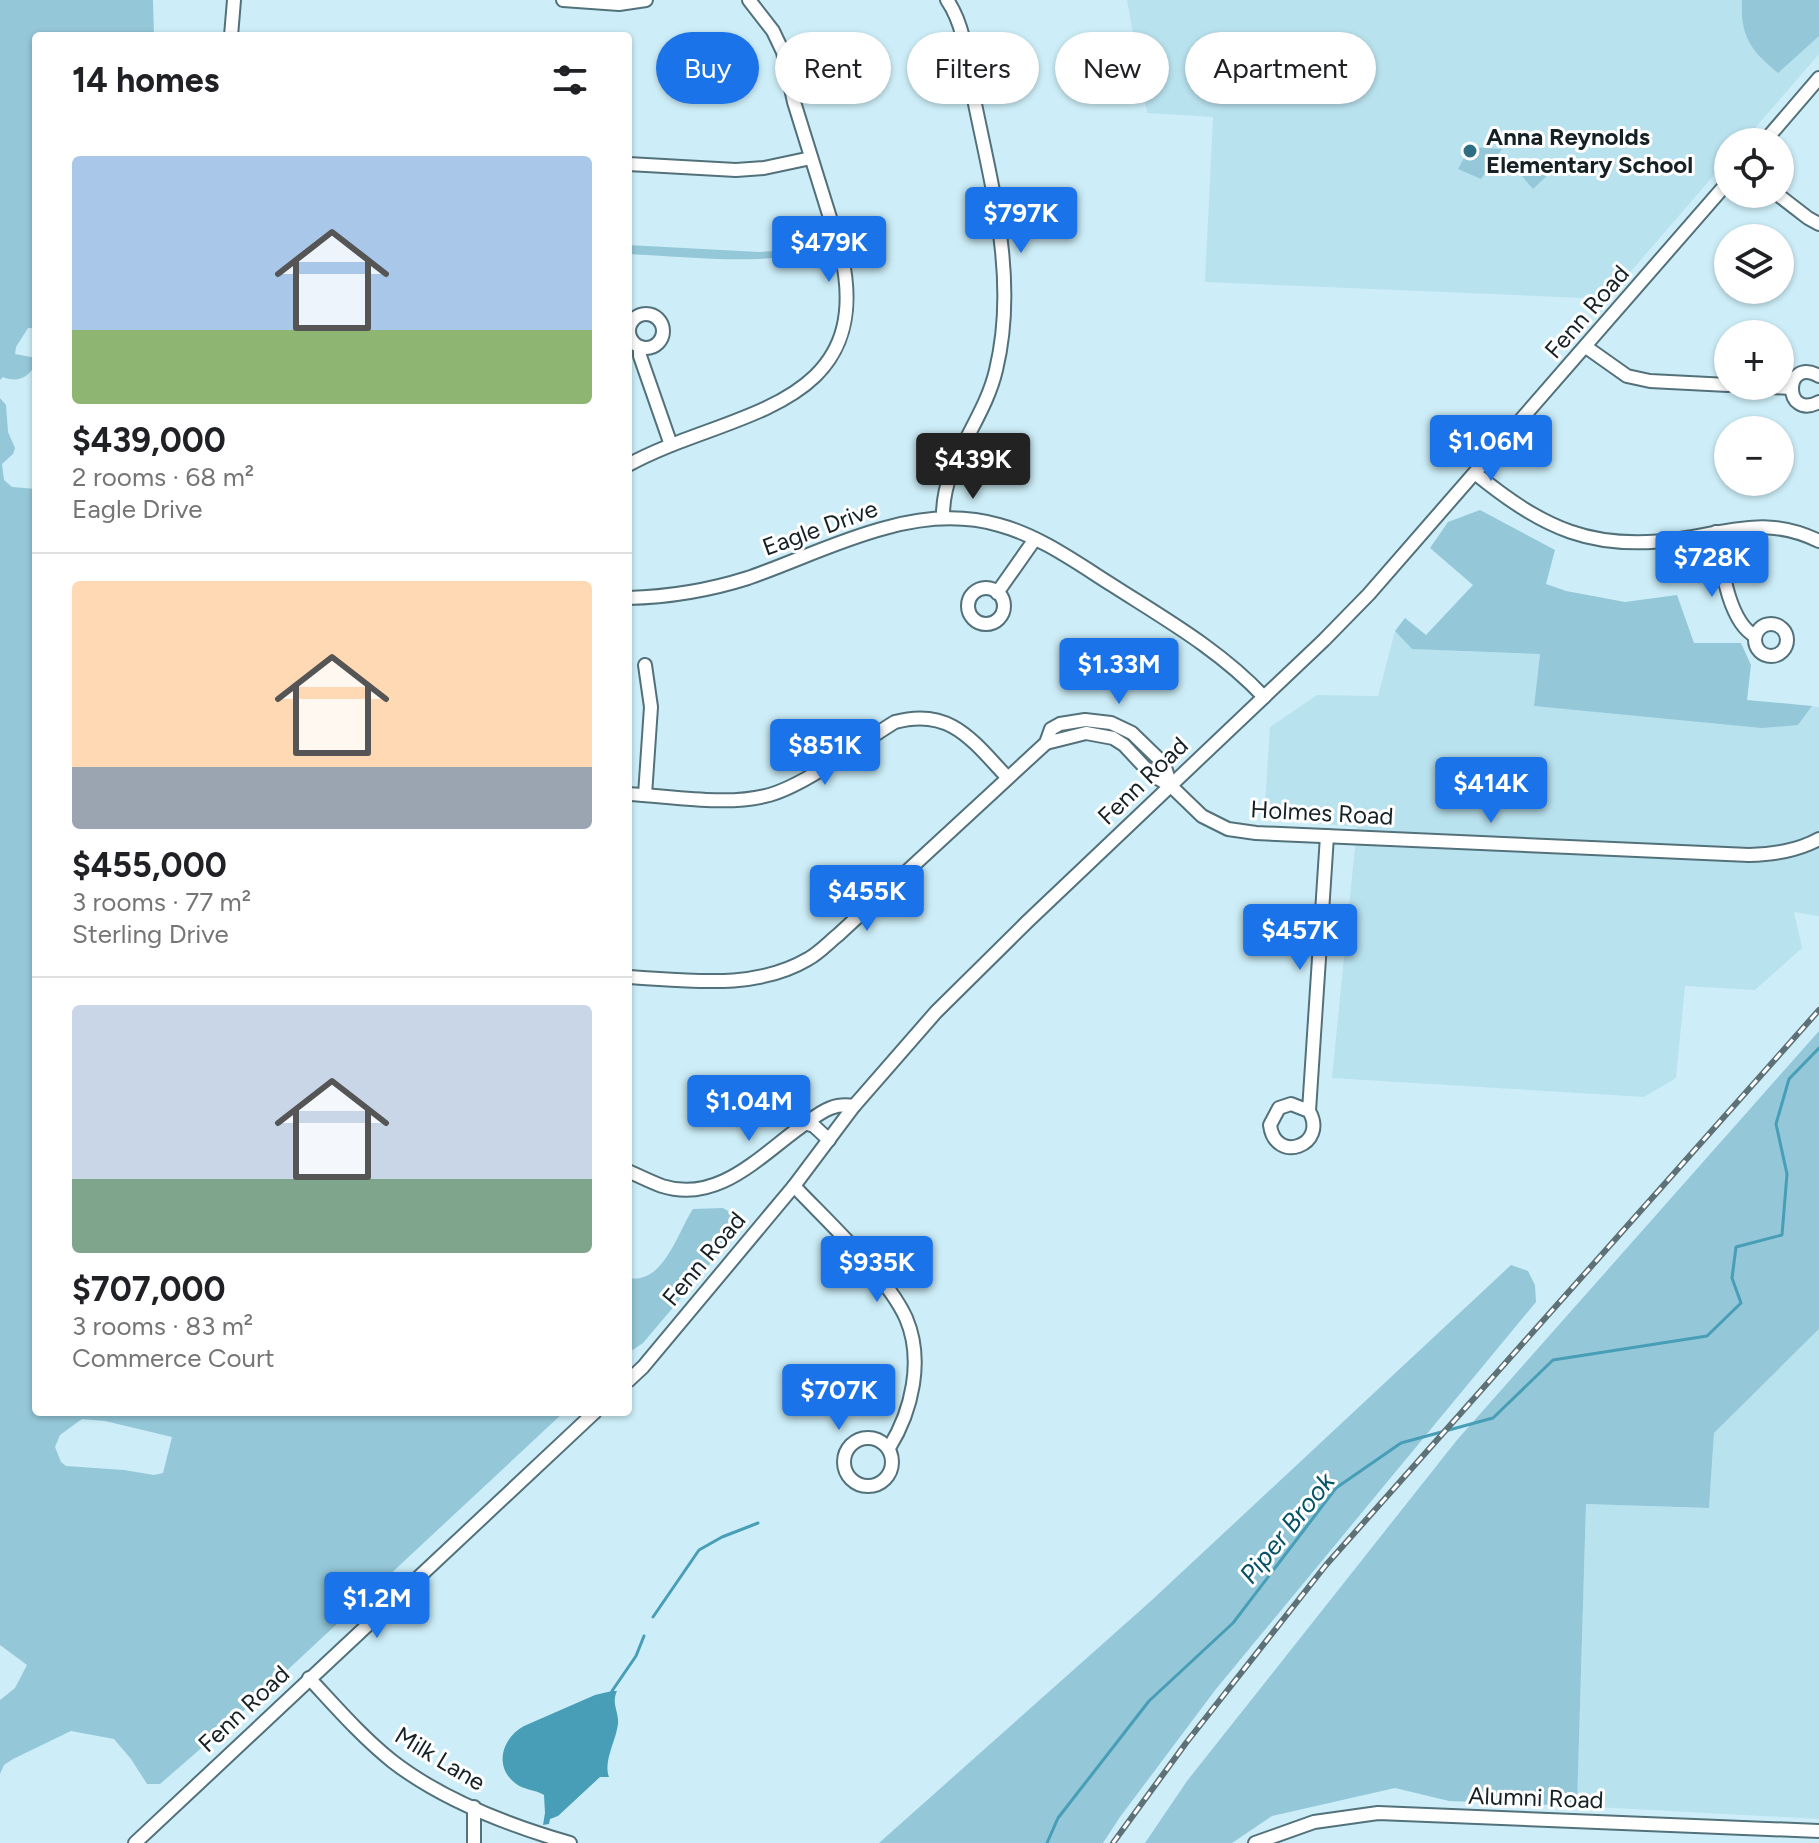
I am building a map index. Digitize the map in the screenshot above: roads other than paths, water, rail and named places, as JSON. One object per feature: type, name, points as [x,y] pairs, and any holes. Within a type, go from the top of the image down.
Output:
[{"type":"street","points":[[231,32],[234,0]]},
{"type":"street","points":[[563,0],[619,4],[646,0]]},
{"type":"street","points":[[632,463],[671,445],[767,410],[793,396],[826,363],[840,338],[846,310],[847,278],[783,52],[768,24],[749,0]]},
{"type":"street","points":[[943,517],[945,484],[984,405],[996,372],[1005,296],[997,215],[968,64],[962,35],[947,0]]},
{"type":"street","points":[[1776,128],[1819,78]]},
{"type":"street","points":[[632,164],[736,170],[764,168],[811,158]]},
{"type":"street","name":"Fenn Road","points":[[632,1377],[794,1186],[854,1106],[907,1044],[956,991],[1369,594],[1714,198]]},
{"type":"street","points":[[1794,207],[1819,224]]},
{"type":"street","points":[[640,347],[640,356],[671,445]]},
{"type":"street","points":[[1586,347],[1627,376],[1650,381],[1714,384]]},
{"type":"street","points":[[1794,380],[1808,372],[1819,376]]},
{"type":"street","points":[[1794,397],[1810,406],[1819,402]]},
{"type":"street","points":[[1476,474],[1514,505],[1547,524],[1583,535],[1619,542],[1648,543],[1745,526],[1775,526],[1819,541]]},
{"type":"street","name":"Eagle Drive","points":[[632,598],[675,594],[745,579],[883,528],[943,517],[1001,525],[1035,539],[1189,634],[1231,664],[1264,697]]},
{"type":"street","points":[[1716,532],[1725,581],[1736,613],[1747,631],[1755,636]]},
{"type":"street","points":[[997,593],[1035,539]]},
{"type":"street","points":[[645,665],[651,707],[645,795]]},
{"type":"street","points":[[632,794],[737,800],[766,796],[793,786],[895,722],[914,717],[930,717],[966,734],[1007,777],[838,935],[808,959],[753,978],[719,982],[632,977]]},
{"type":"street","name":"Holmes Road","points":[[1007,777],[1046,743],[1086,733],[1113,738],[1124,745],[1152,775],[1171,786],[1202,816],[1228,829],[1256,833],[1749,855],[1778,854],[1819,839]]},
{"type":"street","points":[[1309,1111],[1327,836]]},
{"type":"street","points":[[632,1173],[663,1186],[683,1190],[725,1182],[833,1106],[854,1106]]},
{"type":"street","points":[[805,1123],[814,1126],[829,1140]]},
{"type":"street","points":[[794,1186],[889,1290],[906,1320],[914,1359],[911,1399],[902,1428],[889,1448],[893,1464],[886,1479],[879,1484],[862,1486],[849,1476],[845,1469],[845,1454],[855,1441],[869,1437],[889,1448]]},
{"type":"street","name":"Fenn Road","points":[[135,1843],[591,1416]]},
{"type":"street","name":"Milk Lane","points":[[309,1678],[363,1736],[423,1781],[534,1833],[570,1843]]},
{"type":"street","points":[[474,1807],[474,1843]]},
{"type":"street","name":"Alumni Road","points":[[1255,1843],[1314,1822],[1378,1813],[1819,1831]]},
{"type":"waterway","name":"Piper Brook","points":[[1047,1843],[1058,1818],[1149,1701],[1233,1623],[1336,1488],[1401,1443],[1493,1418],[1553,1360],[1707,1336],[1741,1303],[1732,1278],[1736,1247],[1782,1235],[1787,1174],[1776,1124],[1789,1079],[1819,1048]]},
{"type":"waterway","points":[[653,1617],[699,1550],[758,1523]]},
{"type":"waterway","points":[[612,1691],[636,1656],[644,1636]]},
{"type":"railway","points":[[1113,1843],[1186,1743],[1326,1565],[1819,1010]]},
{"type":"place","name":"Anna Reynolds Elementary School","points":[[1470,151]]}]
